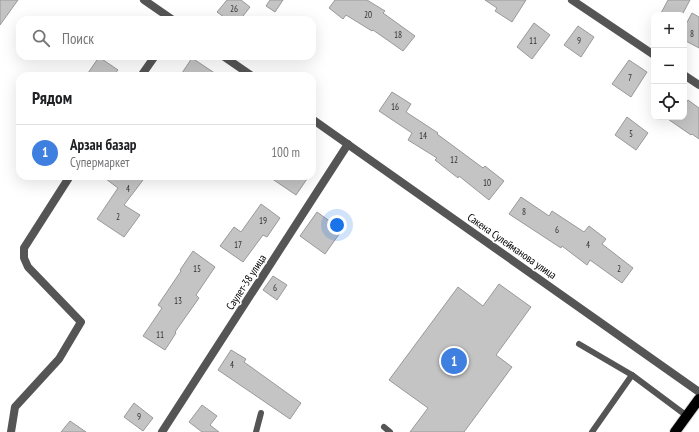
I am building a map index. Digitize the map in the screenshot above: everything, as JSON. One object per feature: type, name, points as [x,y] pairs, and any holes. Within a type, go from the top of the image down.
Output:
[{"type":"main road","points":[[675,432],[699,399]]},
{"type":"street","points":[[144,0],[166,16]]},
{"type":"street","points":[[572,0],[651,53]]},
{"type":"street","points":[[144,72],[152,60]]},
{"type":"street","points":[[229,60],[246,72]]},
{"type":"street","points":[[687,77],[699,85]]},
{"type":"street","name":"Сакена Сулейманова улица","points":[[316,122],[699,392]]},
{"type":"street","name":"Саулет-38 улица","points":[[162,432],[348,144]]},
{"type":"street","points":[[11,432],[15,407],[59,359],[81,322],[28,267],[24,258],[24,248],[67,180]]},
{"type":"lane","points":[[579,344],[632,375],[687,416]]},
{"type":"lane","points":[[592,432],[632,375]]},
{"type":"lane","points":[[256,432],[260,413]]},
{"type":"lane","points":[[384,427],[390,432]]},
{"type":"building","points":[[0,0],[18,0],[0,25]]},
{"type":"building","points":[[227,0],[241,0],[250,7],[243,16],[222,16],[217,12]]},
{"type":"building","points":[[270,0],[283,0],[275,12],[266,6]]},
{"type":"building","points":[[335,0],[367,0],[385,11],[383,13],[415,36],[403,51],[373,30],[372,31],[346,15],[343,19],[329,8]]},
{"type":"building","points":[[485,0],[526,0],[512,22],[495,11],[497,8]]},
{"type":"building","points":[[668,0],[690,0],[684,12],[662,12]]},
{"type":"building","points":[[692,13],[699,17],[699,48],[687,42],[687,22]]},
{"type":"building","points":[[534,23],[550,35],[532,59],[517,47]]},
{"type":"building","points":[[578,26],[594,37],[581,57],[564,45]]},
{"type":"building","points":[[97,60],[103,60],[118,70],[116,72],[89,72]]},
{"type":"building","points":[[191,60],[195,60],[213,72],[183,72]]},
{"type":"building","points":[[629,60],[647,72],[631,97],[612,84]]},
{"type":"building","points":[[392,92],[411,104],[406,112],[438,133],[437,134],[483,168],[485,166],[504,181],[489,200],[459,176],[458,178],[435,160],[437,158],[408,140],[412,133],[379,111]]},
{"type":"building","points":[[688,100],[699,108],[699,139],[669,120],[687,120]]},
{"type":"building","points":[[627,117],[648,133],[636,150],[615,135]]},
{"type":"building","points":[[107,180],[143,180],[124,205],[140,215],[124,237],[97,219],[118,188]]},
{"type":"building","points":[[274,180],[306,180],[296,195]]},
{"type":"building","points":[[521,197],[549,216],[552,211],[584,232],[589,226],[606,239],[602,244],[633,268],[622,283],[590,260],[587,265],[562,246],[561,248],[509,214]]},
{"type":"building","points":[[261,204],[280,218],[267,237],[263,235],[243,262],[220,246],[234,227],[241,232]]},
{"type":"building","points":[[317,212],[342,230],[325,254],[300,236]]},
{"type":"building","points":[[193,251],[215,267],[196,295],[199,298],[175,332],[176,333],[165,350],[143,336],[162,308],[158,305]]},
{"type":"building","points":[[273,276],[287,285],[277,300],[263,290]]},
{"type":"building","points":[[499,284],[531,307],[496,355],[512,367],[464,432],[410,432],[428,408],[389,380],[458,287],[483,306]]},
{"type":"building","points":[[231,350],[246,359],[244,362],[301,403],[290,419],[218,370]]},
{"type":"building","points":[[134,403],[153,418],[143,431],[124,417]]},
{"type":"building","points":[[202,405],[217,416],[210,425],[219,432],[202,432],[189,422]]},
{"type":"building","points":[[70,421],[86,432],[61,432]]},
{"type":"place","name":"Арзан базар","points":[[454,361]]}]
